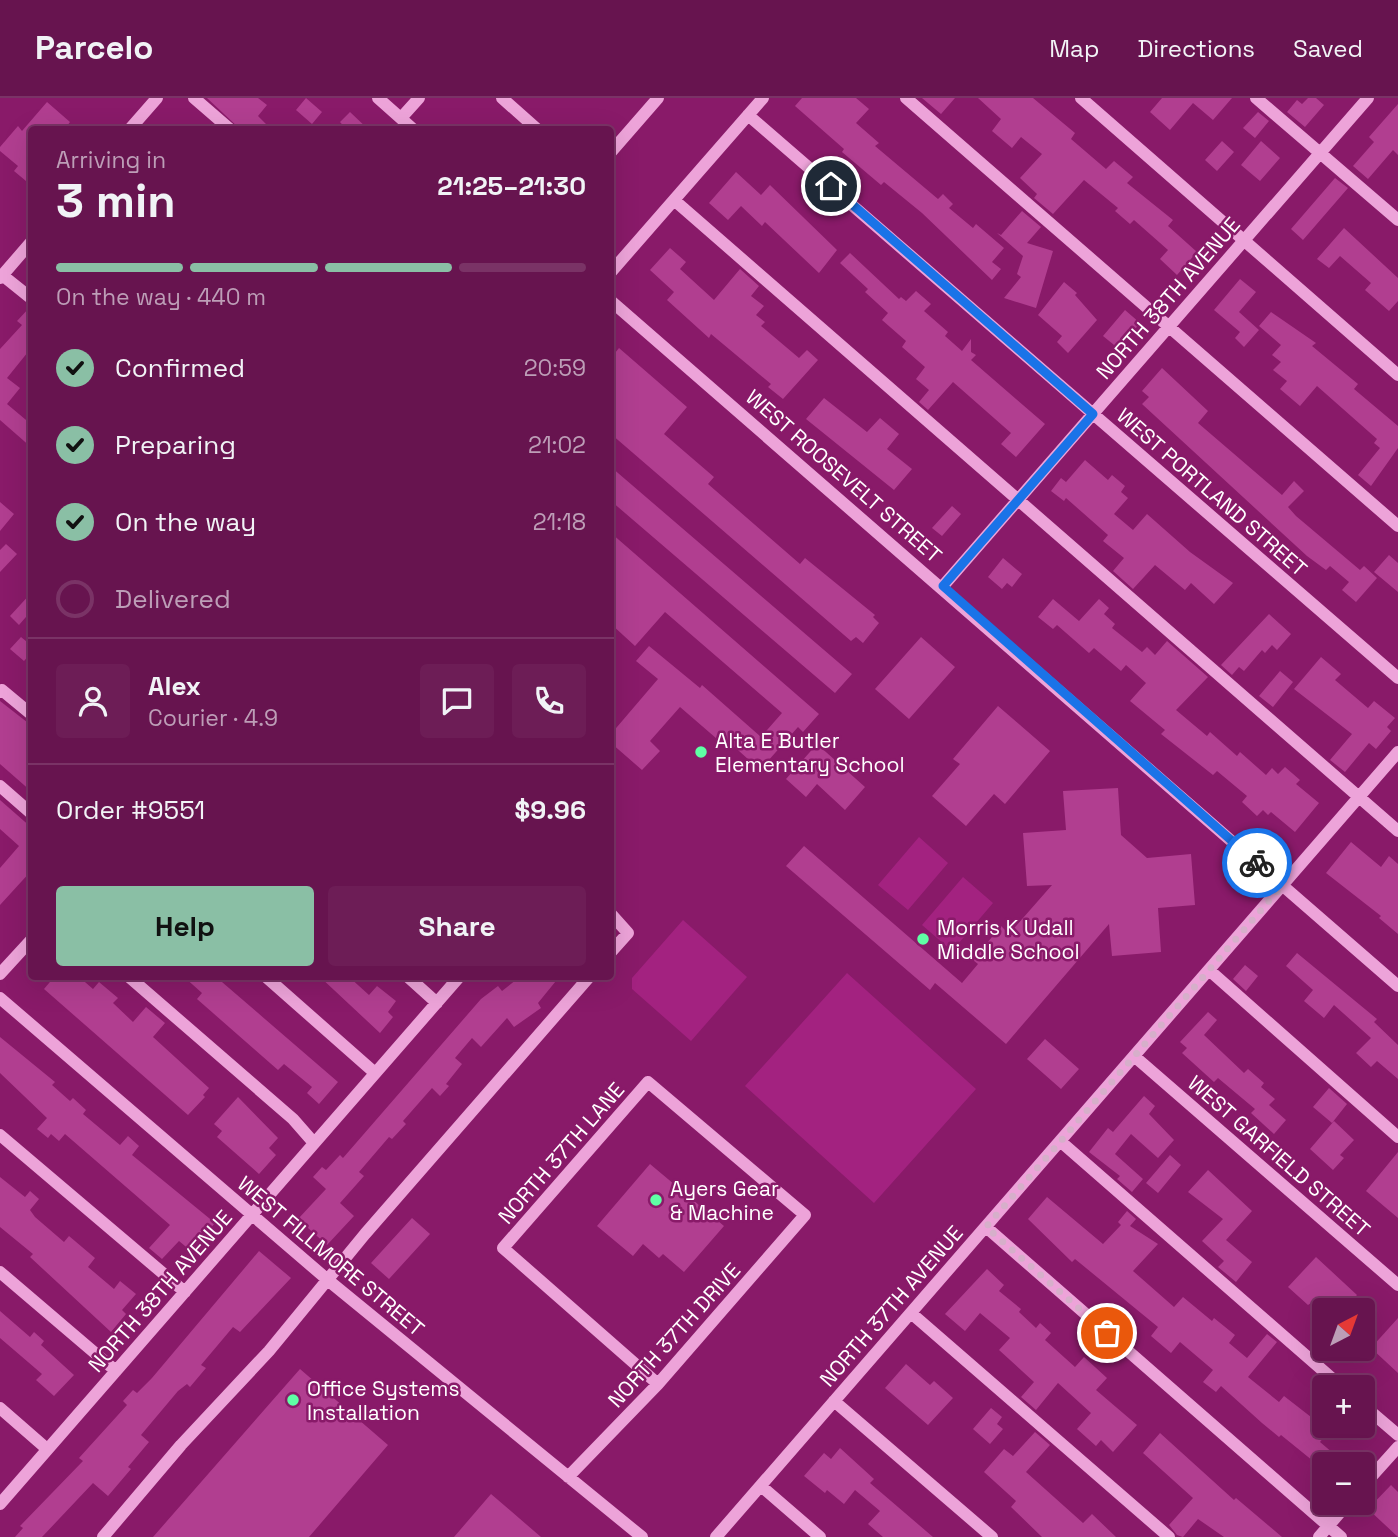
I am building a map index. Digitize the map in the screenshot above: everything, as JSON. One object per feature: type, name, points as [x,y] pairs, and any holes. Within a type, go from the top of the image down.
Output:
[{"type":"street","points":[[132,126],[157,98]]},
{"type":"street","points":[[194,98],[226,126]]},
{"type":"street","points":[[378,98],[410,126]]},
{"type":"street","points":[[401,118],[419,98]]},
{"type":"street","points":[[502,98],[534,126]]},
{"type":"street","points":[[614,148],[657,98]]},
{"type":"street","points":[[614,269],[763,98]]},
{"type":"street","points":[[906,98],[1167,328],[1398,526]]},
{"type":"street","points":[[1081,98],[1398,375]]},
{"type":"street","points":[[1256,98],[1398,220]]},
{"type":"street","name":"NORTH 38TH AVENUE","points":[[943,586],[1368,98]]},
{"type":"street","name":"WEST PORTLAND STREET","points":[[748,115],[1398,678]]},
{"type":"street","points":[[674,200],[1398,831]]},
{"type":"street","points":[[28,246],[1,276],[28,296]]},
{"type":"street","name":"WEST ROOSEVELT STREET","points":[[614,304],[943,586],[1398,986]]},
{"type":"street","points":[[0,692],[2,690],[28,712]]},
{"type":"street","name":"NORTH 37TH AVENUE","points":[[716,1537],[1398,752]]},
{"type":"street","points":[[0,786],[28,810]]},
{"type":"street","points":[[614,917],[628,933],[614,949]]},
{"type":"street","points":[[0,974],[28,943]]},
{"type":"street","points":[[1209,970],[1398,1137]]},
{"type":"street","points":[[133,980],[293,1119],[314,1143]]},
{"type":"street","points":[[270,980],[376,1073]]},
{"type":"street","points":[[411,980],[437,1003]]},
{"type":"street","name":"NORTH 38TH AVENUE","points":[[0,1504],[457,980]]},
{"type":"street","points":[[103,1537],[329,1281],[365,1234],[587,980]]},
{"type":"street","name":"WEST FILLMORE STREET","points":[[0,998],[329,1281],[642,1537]]},
{"type":"street","name":"WEST GARFIELD STREET","points":[[1134,1056],[1398,1285]]},
{"type":"street","name":"NORTH 37TH DRIVE","points":[[568,1477],[658,1384],[805,1215],[648,1082]]},
{"type":"street","name":"NORTH 37TH LANE","points":[[648,1082],[503,1248],[658,1384]]},
{"type":"street","points":[[0,1135],[185,1292]]},
{"type":"street","points":[[1060,1141],[1328,1375]]},
{"type":"street","points":[[986,1227],[1341,1537]]},
{"type":"street","points":[[0,1272],[116,1371]]},
{"type":"street","points":[[911,1313],[1169,1537]]},
{"type":"street","points":[[834,1401],[992,1537]]},
{"type":"street","points":[[0,1408],[47,1449]]},
{"type":"street","points":[[1375,1415],[1398,1435]]},
{"type":"street","points":[[1375,1473],[1398,1447]]},
{"type":"street","points":[[761,1486],[820,1537]]},
{"type":"street","points":[[1319,1537],[1338,1515]]},
{"type":"shaded area","points":[[919,837],[948,863],[908,910],[878,885]]},
{"type":"shaded area","points":[[963,877],[993,903],[952,951],[922,925]]},
{"type":"shaded area","points":[[683,920],[747,977],[691,1041],[632,989],[632,978]]},
{"type":"shaded area","points":[[847,973],[976,1089],[874,1203],[745,1086]]},
{"type":"building","points":[[207,98],[258,98],[267,105],[258,116],[268,126],[237,126]]},
{"type":"building","points":[[306,98],[322,112],[312,124],[296,110]]},
{"type":"building","points":[[802,98],[856,98],[869,109],[856,123],[879,143],[875,146],[938,199],[943,194],[953,204],[949,208],[973,228],[976,224],[1004,248],[992,262],[1001,269],[992,280],[922,213],[884,182],[881,185],[842,152],[844,149],[795,106]]},
{"type":"building","points":[[922,98],[955,98],[941,114]]},
{"type":"building","points":[[978,98],[1033,98],[1075,133],[1071,139],[1106,169],[1114,161],[1133,177],[1127,183],[1173,220],[1168,226],[1197,252],[1177,275],[1160,259],[1168,250],[1134,220],[1130,224],[1115,211],[1118,208],[1084,180],[1053,214],[1034,198],[1037,194],[1020,178],[1042,154],[1021,137],[1012,148],[992,131],[1001,119]]},
{"type":"building","points":[[1162,98],[1232,98],[1213,120],[1193,103],[1170,130],[1150,112]]},
{"type":"building","points":[[1308,98],[1316,98],[1324,105],[1305,127],[1287,112],[1297,100],[1302,104]]},
{"type":"building","points":[[47,102],[70,122],[67,126],[28,126],[28,183],[14,171],[18,166],[0,151],[0,147],[18,126],[22,131]]},
{"type":"building","points":[[1398,104],[1398,155],[1393,150],[1368,179],[1353,166],[1374,142],[1369,137]]},
{"type":"building","points":[[350,112],[365,126],[344,126],[340,122]]},
{"type":"building","points":[[1258,112],[1269,121],[1255,138],[1243,128]]},
{"type":"building","points":[[1222,141],[1234,152],[1217,171],[1205,160]]},
{"type":"building","points":[[1261,141],[1280,158],[1260,181],[1241,165]]},
{"type":"building","points":[[736,172],[761,195],[770,185],[837,250],[819,273],[765,222],[762,226],[741,206],[728,220],[709,203]]},
{"type":"building","points":[[1335,178],[1348,188],[1303,240],[1291,229]]},
{"type":"building","points":[[1022,211],[1041,227],[1027,243],[1053,251],[1036,308],[1004,298],[1021,277],[1017,274],[1023,256],[997,233],[1001,235]]},
{"type":"building","points":[[1344,228],[1398,278],[1398,301],[1389,311],[1365,290],[1371,283],[1340,256],[1329,268],[1317,259]]},
{"type":"building","points":[[670,248],[686,262],[680,269],[714,300],[740,269],[759,286],[751,296],[764,306],[756,315],[765,322],[761,326],[799,358],[807,350],[818,360],[783,399],[768,387],[771,384],[711,334],[709,338],[667,300],[674,292],[650,270]]},
{"type":"building","points":[[850,253],[899,299],[901,297],[906,301],[916,291],[931,304],[924,311],[948,332],[945,336],[962,351],[971,339],[971,352],[976,355],[971,360],[1045,424],[1016,457],[1001,444],[1011,433],[953,382],[928,410],[919,402],[929,390],[916,379],[925,367],[902,347],[906,341],[882,320],[888,313],[865,292],[868,289],[840,263]]},
{"type":"building","points":[[1240,279],[1256,292],[1239,312],[1259,330],[1244,347],[1235,338],[1240,332],[1214,310]]},
{"type":"building","points":[[1064,282],[1077,293],[1075,295],[1097,320],[1068,353],[1057,342],[1062,336],[1038,315]]},
{"type":"building","points":[[28,309],[28,352],[7,378],[20,388],[7,404],[28,422],[28,444],[0,420],[0,349],[22,325],[17,321]]},
{"type":"building","points":[[1125,310],[1140,323],[1119,349],[1103,336]]},
{"type":"building","points":[[1271,312],[1316,343],[1312,346],[1358,384],[1354,389],[1398,426],[1398,448],[1371,486],[1358,475],[1380,448],[1374,443],[1377,439],[1317,386],[1300,406],[1280,389],[1287,381],[1273,370],[1281,362],[1272,355],[1281,345],[1259,326]]},
{"type":"building","points":[[619,348],[687,407],[664,434],[714,477],[708,484],[800,564],[805,558],[875,615],[873,617],[879,623],[863,643],[856,637],[851,641],[614,437],[614,354]]},
{"type":"building","points":[[1162,368],[1208,411],[1198,423],[1282,495],[1294,481],[1304,491],[1288,507],[1360,570],[1364,566],[1377,578],[1356,602],[1342,590],[1349,582],[1330,566],[1326,570],[1307,556],[1142,404],[1149,397],[1142,391]]},
{"type":"building","points":[[824,398],[867,432],[880,418],[899,434],[887,449],[912,469],[894,490],[806,419]]},
{"type":"building","points":[[1085,460],[1108,480],[1112,475],[1125,486],[1121,492],[1128,498],[1114,514],[1133,530],[1147,514],[1190,552],[1233,583],[1214,604],[1191,583],[1185,590],[1155,565],[1133,589],[1113,571],[1124,558],[1103,541],[1108,535],[1066,498],[1064,501],[1051,491],[1061,478],[1066,482]]},
{"type":"building","points":[[614,470],[852,674],[835,693],[614,504]]},
{"type":"building","points":[[0,502],[14,514],[0,531]]},
{"type":"building","points":[[952,506],[961,514],[942,536],[932,528]]},
{"type":"building","points":[[614,536],[819,714],[803,732],[798,727],[760,770],[728,741],[724,745],[680,707],[650,741],[660,751],[642,770],[614,746],[614,730],[658,679],[636,661],[649,646],[700,688],[702,685],[761,737],[782,713],[665,612],[635,646],[614,627]]},
{"type":"building","points":[[6,544],[17,554],[0,572],[0,550]]},
{"type":"building","points":[[1389,555],[1398,563],[1398,592],[1374,572]]},
{"type":"building","points":[[1003,558],[1022,574],[1012,587],[1007,583],[1002,589],[988,577]]},
{"type":"building","points":[[28,596],[28,615],[19,625],[10,616]]},
{"type":"building","points":[[1053,599],[1079,621],[1099,599],[1109,608],[1104,614],[1115,624],[1112,628],[1142,652],[1147,647],[1155,655],[1167,641],[1208,677],[1176,710],[1207,736],[1210,732],[1237,756],[1240,752],[1266,775],[1272,768],[1278,774],[1285,767],[1300,780],[1296,784],[1319,803],[1295,832],[1271,812],[1268,815],[1263,810],[1257,816],[1242,802],[1247,796],[1217,771],[1213,775],[1161,734],[1165,730],[1130,701],[1146,683],[1126,665],[1121,671],[1094,648],[1089,653],[1057,625],[1053,629],[1038,617]]},
{"type":"building","points":[[1269,614],[1291,634],[1277,650],[1272,645],[1265,653],[1262,650],[1244,671],[1239,667],[1232,675],[1221,665]]},
{"type":"building","points":[[21,637],[28,643],[28,656],[24,661],[10,649]]},
{"type":"building","points":[[921,637],[955,667],[909,719],[875,689]]},
{"type":"building","points":[[1321,657],[1341,674],[1335,680],[1368,708],[1374,701],[1395,718],[1387,727],[1391,731],[1376,749],[1369,743],[1345,772],[1330,760],[1352,734],[1294,689]]},
{"type":"building","points":[[1280,671],[1293,682],[1273,707],[1259,696]]},
{"type":"building","points":[[0,701],[28,723],[28,788],[0,764]]},
{"type":"building","points":[[998,706],[1050,751],[1005,804],[994,794],[966,826],[932,796],[960,764],[953,759]]},
{"type":"building","points":[[817,744],[865,787],[845,810],[817,784],[806,797],[786,779]]},
{"type":"building","points":[[1118,788],[1121,835],[1147,858],[1191,854],[1195,905],[1158,908],[1161,952],[1112,956],[1109,924],[1006,1044],[935,983],[930,990],[786,866],[804,846],[962,983],[978,964],[973,960],[1001,926],[1009,934],[1052,885],[1027,886],[1023,833],[1066,830],[1063,791]]},
{"type":"building","points":[[0,800],[28,824],[28,874],[0,905],[0,868],[19,846],[0,829]]},
{"type":"building","points":[[1351,842],[1381,867],[1389,856],[1398,864],[1398,934],[1379,918],[1381,916],[1326,873]]},
{"type":"building","points":[[1297,953],[1377,1019],[1374,1022],[1398,1045],[1398,1079],[1377,1061],[1371,1067],[1356,1053],[1371,1038],[1334,1005],[1324,1018],[1304,1001],[1313,990],[1286,966]]},
{"type":"building","points":[[1245,965],[1258,976],[1246,991],[1233,979]]},
{"type":"building","points":[[52,980],[83,980],[93,989],[99,982],[118,998],[113,1003],[133,1022],[146,1007],[165,1023],[153,1037],[209,1088],[203,1095],[205,1097],[188,1115],[44,989]]},
{"type":"building","points":[[187,980],[220,980],[338,1082],[319,1104],[307,1093],[312,1087],[284,1064],[278,1070],[197,999],[202,993]]},
{"type":"building","points":[[323,980],[352,980],[369,995],[377,986],[396,1001],[388,1012],[393,1017],[380,1033]]},
{"type":"building","points":[[516,980],[557,980],[538,1003],[541,1008],[514,1027],[507,1018],[481,1047],[472,1038],[455,1058],[462,1064],[446,1084],[449,1086],[440,1096],[432,1088],[403,1121],[406,1124],[392,1139],[389,1137],[359,1172],[364,1176],[340,1203],[354,1216],[327,1245],[298,1219],[326,1189],[313,1177],[322,1167],[326,1170],[340,1155],[343,1158],[481,999],[498,986],[502,991]]},
{"type":"building","points":[[1208,1012],[1217,1020],[1204,1035],[1244,1073],[1248,1069],[1264,1083],[1261,1087],[1275,1099],[1269,1105],[1286,1120],[1274,1134],[1251,1113],[1255,1109],[1218,1078],[1214,1082],[1182,1053],[1187,1048],[1180,1042]]},
{"type":"building","points":[[0,1037],[55,1082],[52,1085],[70,1101],[73,1098],[86,1110],[83,1114],[120,1145],[128,1136],[139,1146],[132,1155],[215,1223],[191,1251],[179,1241],[162,1259],[149,1248],[170,1225],[65,1134],[59,1141],[51,1134],[48,1138],[37,1129],[47,1118],[0,1073]]},
{"type":"building","points":[[1045,1039],[1079,1069],[1061,1089],[1027,1059]]},
{"type":"building","points":[[1329,1088],[1347,1104],[1332,1123],[1313,1107]]},
{"type":"building","points":[[1144,1096],[1155,1106],[1149,1114],[1174,1140],[1158,1158],[1131,1134],[1115,1154],[1143,1179],[1132,1192],[1117,1179],[1120,1176],[1089,1152],[1108,1128],[1113,1132]]},
{"type":"building","points":[[238,1097],[278,1138],[269,1148],[276,1155],[259,1174],[217,1137],[222,1131],[214,1124]]},
{"type":"building","points":[[1334,1121],[1354,1140],[1340,1155],[1344,1158],[1333,1170],[1310,1149]]},
{"type":"building","points":[[1398,1152],[1398,1218],[1366,1191]]},
{"type":"building","points":[[1170,1155],[1181,1165],[1158,1193],[1146,1183]]},
{"type":"building","name":"Ayers Gear & Machine","points":[[650,1164],[724,1226],[684,1272],[663,1254],[659,1258],[643,1244],[633,1256],[597,1226]]},
{"type":"building","points":[[1208,1170],[1252,1211],[1226,1240],[1252,1262],[1236,1282],[1218,1267],[1224,1261],[1202,1241],[1223,1219],[1188,1192]]},
{"type":"building","points":[[0,1177],[25,1197],[30,1191],[39,1199],[30,1210],[35,1217],[64,1242],[69,1236],[95,1258],[88,1267],[114,1289],[120,1281],[136,1294],[122,1310],[126,1314],[111,1332],[30,1257],[33,1254],[0,1227]]},
{"type":"building","points":[[1047,1197],[1103,1244],[1121,1225],[1118,1222],[1127,1211],[1136,1219],[1130,1226],[1158,1244],[1133,1271],[1174,1307],[1183,1297],[1212,1321],[1214,1318],[1235,1335],[1229,1343],[1247,1358],[1267,1334],[1277,1342],[1248,1377],[1279,1402],[1284,1396],[1312,1418],[1312,1438],[1323,1438],[1320,1442],[1332,1452],[1312,1452],[1312,1460],[1281,1435],[1279,1437],[1221,1386],[1216,1392],[1203,1382],[1213,1370],[1180,1342],[1171,1353],[1151,1336],[1158,1327],[1075,1259],[1072,1262],[1028,1219]]},
{"type":"building","points":[[412,1218],[430,1234],[389,1279],[371,1263]]},
{"type":"building","points":[[259,1251],[291,1278],[240,1332],[233,1327],[201,1365],[206,1368],[190,1387],[187,1384],[178,1391],[141,1435],[149,1442],[108,1496],[93,1483],[42,1537],[15,1537],[23,1528],[20,1526],[83,1461],[79,1458],[127,1405],[123,1401],[133,1390],[137,1393],[152,1378]]},
{"type":"building","points":[[1316,1257],[1357,1295],[1354,1298],[1312,1298],[1312,1304],[1308,1305],[1288,1287]]},
{"type":"building","points":[[987,1269],[1004,1285],[999,1291],[1021,1309],[1019,1312],[1036,1328],[1040,1323],[1051,1333],[1045,1340],[1075,1367],[1084,1357],[1107,1378],[1096,1390],[1137,1425],[1113,1452],[1101,1440],[1096,1446],[1077,1429],[1091,1413],[1058,1383],[1036,1410],[1021,1397],[1034,1382],[999,1350],[1010,1338],[980,1313],[965,1331],[945,1314]]},
{"type":"building","points":[[0,1311],[30,1337],[34,1332],[44,1341],[41,1345],[74,1375],[54,1396],[36,1380],[42,1374],[0,1338]]},
{"type":"building","points":[[1398,1318],[1398,1373],[1376,1353],[1376,1342]]},
{"type":"building","points":[[906,1364],[930,1385],[934,1381],[953,1398],[928,1425],[885,1388]]},
{"type":"building","points":[[300,1369],[388,1445],[309,1537],[153,1537]]},
{"type":"building","points":[[991,1408],[1002,1417],[997,1424],[1003,1429],[990,1444],[973,1429]]},
{"type":"building","points":[[1035,1432],[1050,1445],[1026,1472],[1083,1523],[1092,1514],[1116,1537],[1042,1537],[1011,1507],[1016,1501],[984,1472],[1004,1449],[1013,1456]]},
{"type":"building","points":[[1160,1433],[1234,1500],[1236,1498],[1282,1537],[1224,1537],[1198,1519],[1183,1537],[1177,1535],[1169,1525],[1193,1498],[1143,1453]]},
{"type":"building","points":[[840,1448],[874,1479],[870,1483],[933,1537],[883,1537],[868,1524],[880,1511],[855,1490],[844,1504],[804,1476],[824,1453],[831,1459]]},
{"type":"building","points":[[1391,1485],[1398,1492],[1398,1537],[1374,1515],[1375,1502]]},
{"type":"building","points":[[491,1494],[541,1537],[454,1537]]},
{"type":"way so far","points":[[1107,1333],[986,1227],[1282,886],[1257,863]]},
{"type":"place","name":"Alta E Butler Elementary School","points":[[701,752]]},
{"type":"place","name":"Morris K Udall Middle School","points":[[923,939]]},
{"type":"place","name":"Ayers Gear & Machine","points":[[656,1200]]},
{"type":"place","name":"Office Systems Installation","points":[[293,1400]]},
{"type":"route","points":[[831,186],[1093,414],[943,586],[1257,863]]}]
